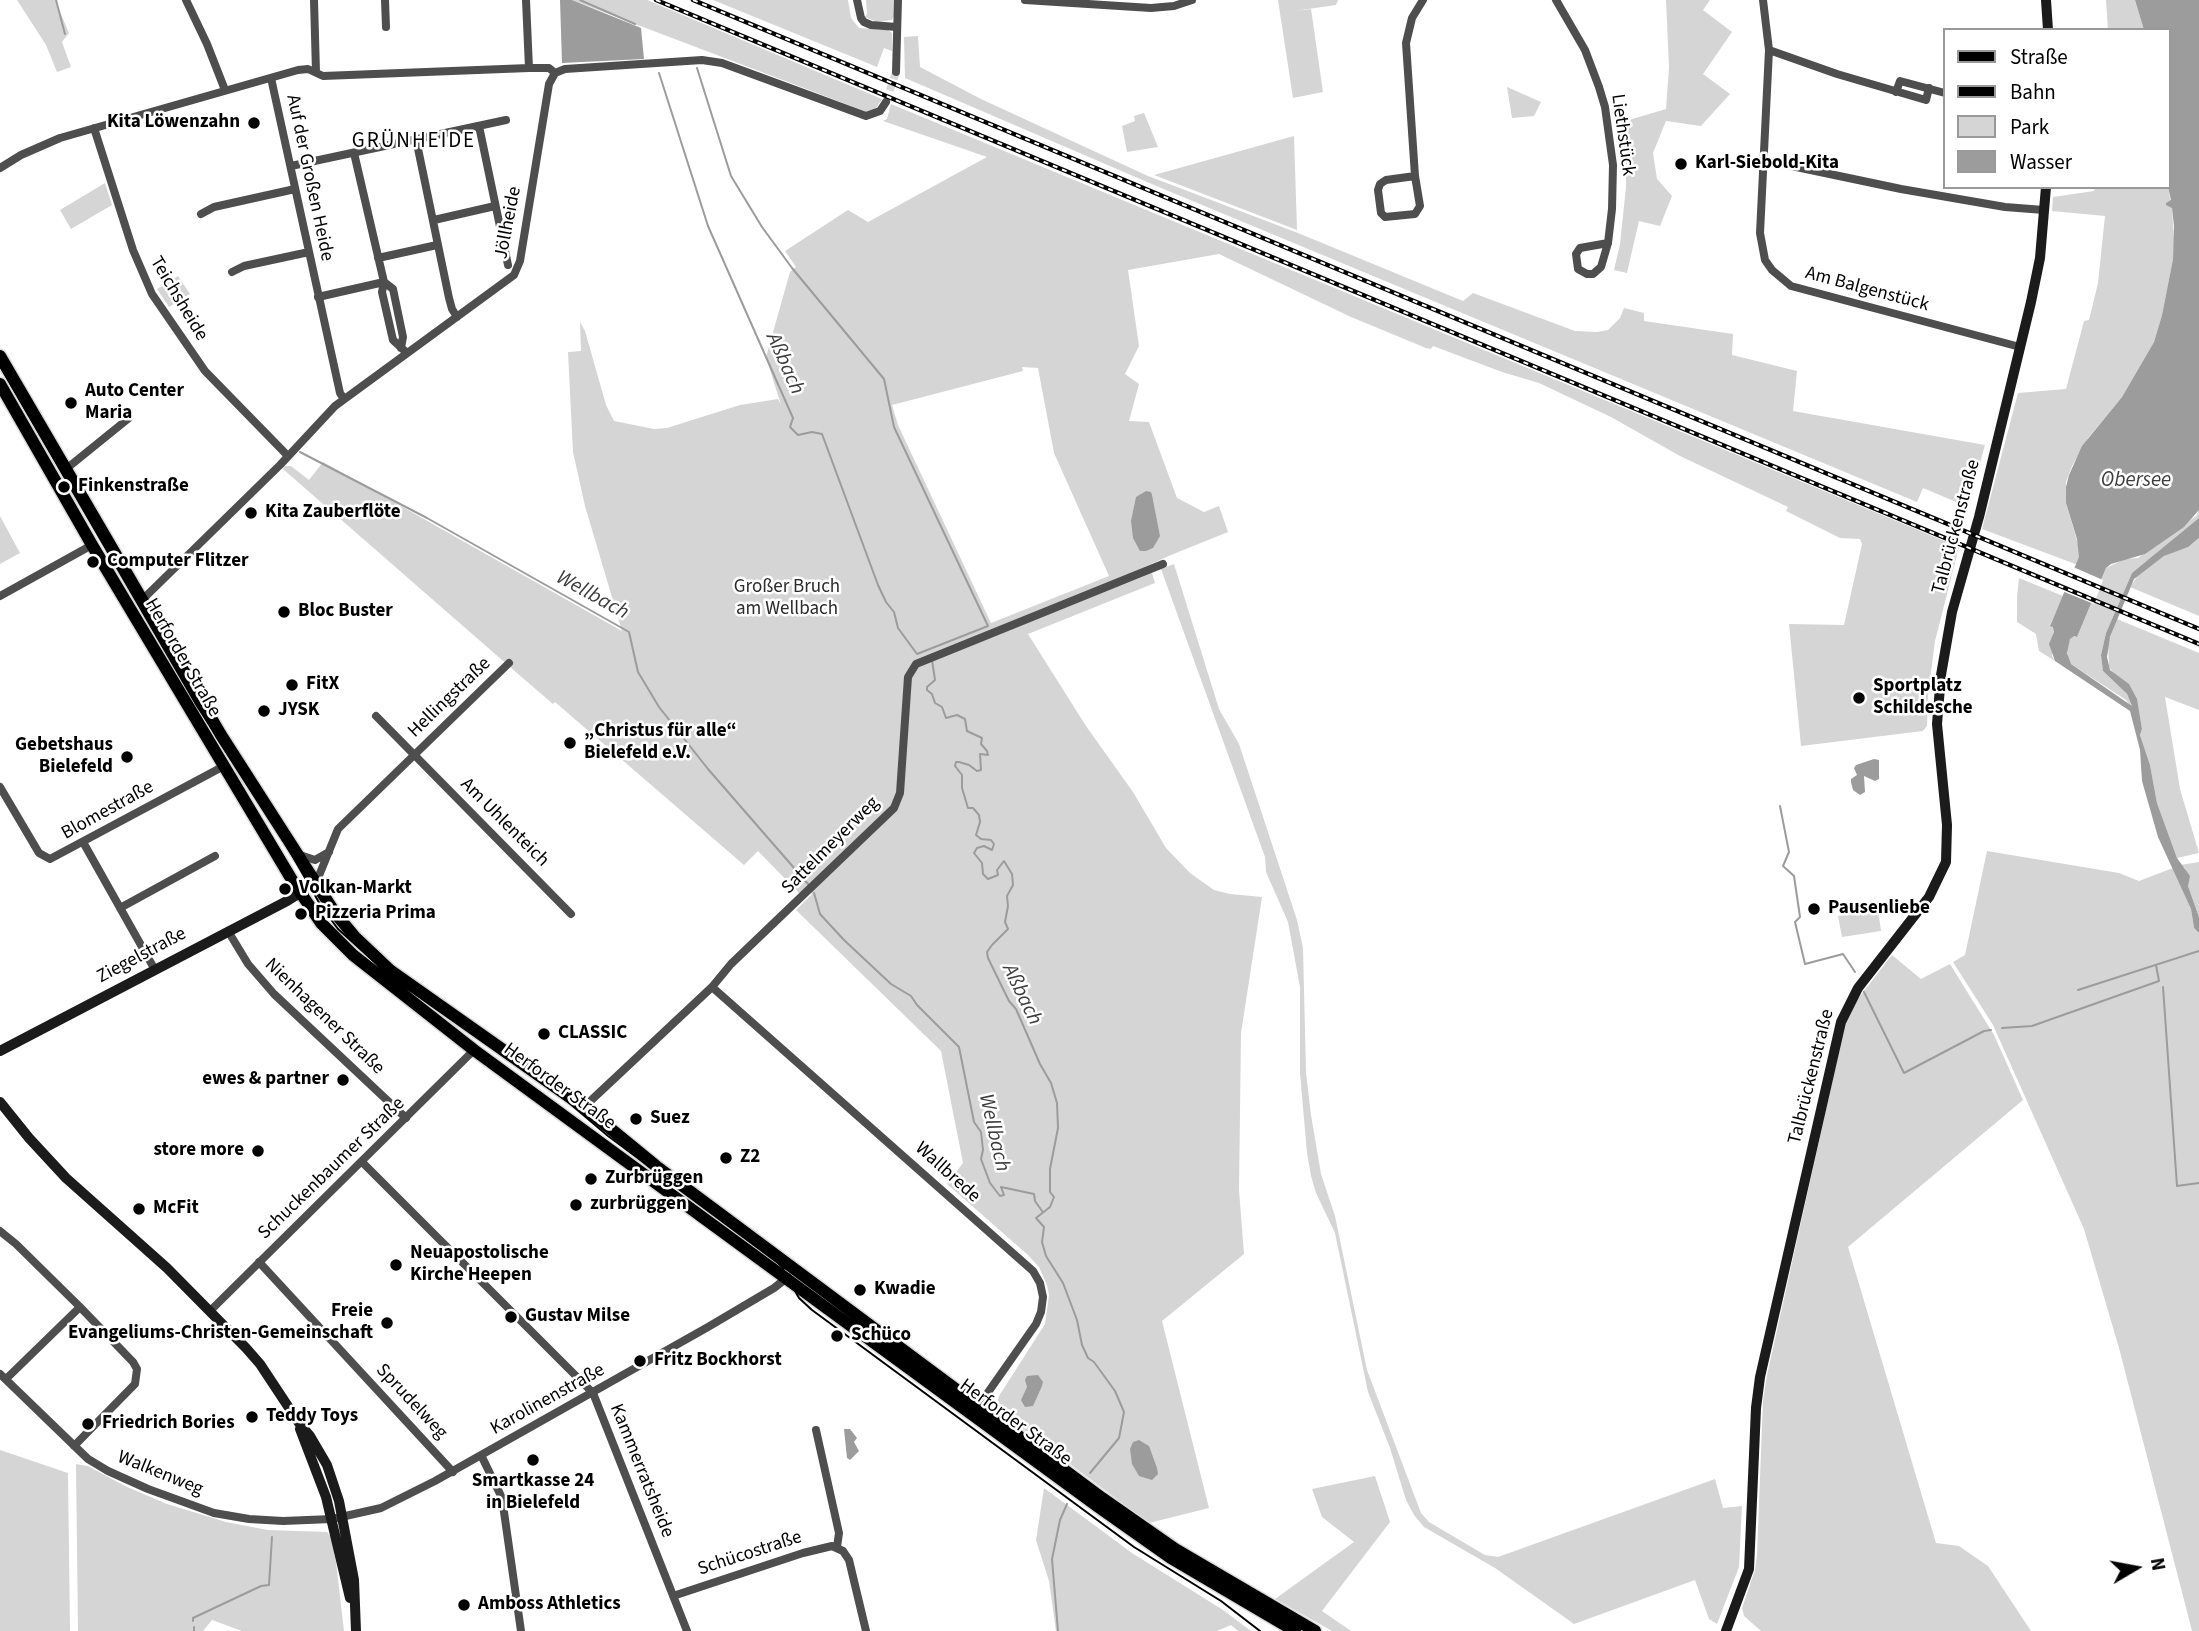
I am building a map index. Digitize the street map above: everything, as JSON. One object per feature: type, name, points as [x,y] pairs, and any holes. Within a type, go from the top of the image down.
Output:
[{"type":"main road","points":[[2046,0],[2048,28]]},
{"type":"main road","name":"Talbrückenstraße","points":[[1726,1631],[1749,1569],[1756,1408],[1760,1377],[1841,1022],[1858,988],[1929,897],[1946,862],[1947,825],[1937,724],[1941,674],[1952,612],[1982,505],[2020,347],[2039,258],[2046,189]]},
{"type":"main road","name":"Herforder Straße","points":[[0,356],[222,735],[344,925],[391,971],[584,1107],[644,1157],[1163,1552],[1295,1631]]},
{"type":"main road","name":"Herforder Straße","points":[[0,384],[92,545],[301,894],[321,923],[353,955],[474,1050],[569,1117],[786,1280],[1165,1543],[1315,1631]]},
{"type":"main road","points":[[92,545],[100,537],[99,527]]},
{"type":"main road","name":"Ziegelstraße","points":[[0,1051],[301,894],[316,883]]},
{"type":"main road","points":[[0,1102],[66,1178],[211,1310],[260,1364],[310,1436],[327,1465],[337,1518],[354,1580],[356,1631]]},
{"type":"main road","points":[[569,1117],[584,1107]]},
{"type":"street","points":[[186,0],[225,90]]},
{"type":"street","points":[[314,0],[316,72]]},
{"type":"street","points":[[385,0],[386,27]]},
{"type":"street","points":[[526,0],[529,68]]},
{"type":"street","points":[[857,0],[864,22],[897,27]]},
{"type":"street","points":[[896,72],[898,0]]},
{"type":"street","points":[[1025,0],[1151,8],[1174,6],[1192,0]]},
{"type":"street","points":[[1415,176],[1386,180],[1380,184],[1381,214],[1385,217],[1415,215],[1420,206],[1415,176],[1406,43],[1412,18],[1423,0]]},
{"type":"street","name":"Liethstück","points":[[1556,0],[1585,50],[1605,107],[1610,139],[1613,187],[1608,243],[1598,271],[1587,274],[1578,269],[1576,254],[1580,248],[1608,243]]},
{"type":"street","name":"Am Balgenstück","points":[[1763,0],[1769,50],[1760,233],[1765,260],[1783,282],[1791,286],[2020,347]]},
{"type":"street","points":[[1769,50],[1926,100],[1929,88],[1944,93]]},
{"type":"street","points":[[271,78],[307,69],[323,76],[529,68],[549,68],[555,73],[565,69],[702,60],[722,63],[866,116],[880,111],[886,102]]},
{"type":"street","name":"Jöllheide","points":[[142,600],[288,456],[328,412],[404,351],[457,317],[508,280],[517,270],[549,84],[555,73]]},
{"type":"street","name":"Auf der Großen Heide","points":[[0,168],[21,155],[60,138],[271,78],[318,297],[340,393],[344,399]]},
{"type":"street","points":[[291,166],[506,120]]},
{"type":"street","points":[[479,126],[508,265]]},
{"type":"street","name":"Teichsheide","points":[[94,128],[132,250],[152,294],[205,371],[288,456]]},
{"type":"street","points":[[416,139],[439,242],[437,245],[452,309],[457,317]]},
{"type":"street","points":[[354,153],[384,282],[382,292],[393,340],[404,351]]},
{"type":"street","points":[[1763,160],[1901,189],[2005,207],[2044,210]]},
{"type":"street","points":[[201,214],[214,207],[295,189]]},
{"type":"street","points":[[434,220],[495,206]]},
{"type":"street","points":[[378,258],[437,245]]},
{"type":"street","points":[[232,272],[244,266],[309,252]]},
{"type":"street","points":[[318,297],[384,282]]},
{"type":"street","points":[[66,469],[129,418]]},
{"type":"street","points":[[0,596],[92,545]]},
{"type":"street","name":"Sattelmeyerweg","points":[[584,1107],[712,987],[731,964],[894,808],[900,793],[908,677],[916,664],[1163,564]]},
{"type":"street","name":"Hellingstraße","points":[[316,883],[338,829],[509,663]]},
{"type":"street","name":"Hellingstraße","points":[[376,716],[414,755]]},
{"type":"street","name":"Am Uhlenteich","points":[[414,755],[571,914]]},
{"type":"street","name":"Blomestraße","points":[[0,787],[38,853],[44,857],[57,857],[224,766]]},
{"type":"street","points":[[83,842],[155,970]]},
{"type":"street","points":[[299,855],[315,860],[329,852]]},
{"type":"street","points":[[120,908],[215,856]]},
{"type":"street","name":"Nienhagener Straße","points":[[228,931],[248,964],[274,994],[406,1118]]},
{"type":"street","name":"Wallbrede","points":[[712,987],[1033,1271],[1040,1283],[1043,1297],[1037,1324],[975,1411]]},
{"type":"street","name":"Schuckenbaumer Straße","points":[[211,1310],[474,1050]]},
{"type":"street","name":"Kammerratsheide","points":[[362,1162],[593,1393],[687,1631]]},
{"type":"street","points":[[0,1231],[80,1307],[133,1362],[138,1373],[135,1384],[74,1446]]},
{"type":"street","name":"Sprudelweg","points":[[260,1262],[453,1472]]},
{"type":"street","name":"Karolinenstraße","points":[[337,1518],[382,1508],[453,1472],[786,1280],[794,1269]]},
{"type":"street","points":[[3,1376],[80,1307]]},
{"type":"street","name":"Walkenweg","points":[[3,1376],[88,1459],[148,1489],[214,1513],[264,1521],[337,1518]]},
{"type":"street","points":[[816,1430],[839,1534],[836,1547],[844,1551],[849,1560],[866,1631]]},
{"type":"street","points":[[481,1455],[502,1498],[521,1631]]},
{"type":"street","name":"Schücostraße","points":[[673,1595],[824,1546],[836,1547]]},
{"type":"green space","points":[[17,0],[55,0],[69,33],[62,42],[71,67],[57,72],[46,45]]},
{"type":"green space","points":[[572,0],[647,0],[882,99],[875,110],[867,112]]},
{"type":"green space","points":[[713,0],[848,0],[851,18],[859,28],[888,30],[892,33],[892,51],[884,48],[877,67]]},
{"type":"green space","points":[[866,0],[894,0],[892,20],[877,22],[865,17]]},
{"type":"green space","points":[[1278,0],[1338,0],[1336,5],[1294,11],[1311,9],[1323,92],[1293,98]]},
{"type":"green space","points":[[1666,0],[1710,0],[1703,10],[1732,32],[1703,74],[1730,94],[1701,126],[1666,121],[1653,153],[1657,179],[1672,196],[1660,226],[1639,221],[1627,273],[1614,270],[1620,244],[1626,187],[1622,122],[1666,109],[1669,67]]},
{"type":"green space","points":[[2106,0],[2135,0],[2143,28],[2108,28]]},
{"type":"green space","points":[[918,36],[920,67],[981,99],[1148,176],[1298,233],[1463,301],[1473,293],[1575,331],[1608,330],[1620,318],[1624,308],[1644,313],[1644,321],[1733,334],[1732,355],[1797,371],[1793,411],[1985,445],[1968,507],[1923,488],[1917,502],[1154,185],[905,78],[904,37]]},
{"type":"green space","points":[[1507,87],[1541,102],[1534,116],[1512,118]]},
{"type":"green space","name":"Großer Bruch am Wellbach","points":[[891,104],[1959,547],[1935,641],[1927,726],[1923,731],[1801,746],[1789,624],[1844,625],[1862,544],[1860,539],[1840,538],[1786,511],[1788,507],[1680,456],[1611,417],[1539,383],[1433,346],[1431,349],[1426,348],[1351,317],[1219,254],[1128,270],[1139,346],[1125,374],[1139,384],[1129,421],[1149,422],[1177,498],[1204,512],[1219,506],[1228,532],[991,637],[1152,573],[1155,583],[1028,634],[1086,726],[1133,792],[1166,848],[1190,873],[1214,890],[1262,897],[1241,1033],[1239,1190],[1244,1254],[1162,1321],[1209,1508],[1149,1523],[1000,1412],[997,1403],[999,1396],[1045,1324],[1049,1295],[1039,1267],[1028,1255],[947,1184],[963,1163],[941,1051],[796,910],[812,894],[807,888],[800,894],[758,851],[744,865],[555,702],[553,704],[283,469],[285,466],[291,466],[309,480],[323,462],[622,631],[585,506],[573,452],[568,352],[581,351],[580,322],[606,405],[614,421],[654,429],[667,428],[740,405],[778,399],[781,405],[766,357],[790,272],[796,267],[785,251],[848,210],[868,222],[987,157],[883,121],[887,119]],"holes":[[[1022,367],[1038,368],[1054,453],[1109,576],[991,623],[898,425],[892,405],[1023,371]]]},
{"type":"green space","points":[[1144,113],[1158,147],[1127,152],[1122,126],[1135,121],[1134,116]]},
{"type":"green space","points":[[1294,136],[1297,230],[1154,175]]},
{"type":"green space","points":[[105,183],[112,205],[71,229],[60,210]]},
{"type":"green space","points":[[2168,189],[2174,240],[2173,259],[2154,342],[2122,397],[2088,438],[2066,482],[2066,503],[2080,551],[2078,565],[1982,529],[2018,393],[2066,389],[2084,321],[2089,320],[2098,283],[2105,216],[2052,211],[2053,197],[2094,191]]},
{"type":"green space","points":[[178,276],[190,294],[169,307],[157,289]]},
{"type":"green space","points":[[2199,510],[2199,518],[2192,526],[2132,573],[2106,633],[2101,655],[2103,671],[2127,694],[2130,706],[2126,700],[2071,664],[2067,647],[2073,636],[2077,637],[2106,568],[2125,559],[2138,558],[2196,516]]},
{"type":"green space","points":[[0,516],[20,553],[0,564]]},
{"type":"green space","points":[[2199,538],[2199,616],[2130,587],[2138,575],[2164,556]]},
{"type":"green space","points":[[1174,564],[1219,709],[1239,744],[1297,920],[1303,948],[1306,1073],[1321,1174],[1335,1216],[1367,1370],[1421,1513],[1429,1522],[1485,1555],[1498,1557],[1715,1479],[1723,1508],[1742,1506],[1739,1567],[1717,1624],[1709,1619],[1695,1580],[1574,1624],[1495,1568],[1424,1527],[1406,1500],[1390,1448],[1368,1392],[1335,1233],[1311,1176],[1300,1073],[1300,987],[1288,922],[1266,872],[1265,857],[1161,569]]},
{"type":"green space","points":[[2019,578],[2063,596],[2050,625],[2054,627],[2052,656],[2055,661],[2039,651],[2036,634],[2017,622]]},
{"type":"green space","points":[[2117,619],[2199,653],[2199,710],[2165,697],[2180,789],[2199,853],[2177,858],[2157,803],[2150,765],[2140,735],[2142,729],[2138,708],[2109,667],[2108,643]]},
{"type":"green space","points":[[1987,851],[2119,873],[2139,881],[2173,868],[2191,909],[2194,928],[2199,933],[2199,1631],[2192,1631],[2119,1348],[2084,1229],[1993,1025],[1953,962],[1965,955]]},
{"type":"green space","points":[[2199,862],[2199,917],[2185,868],[2180,865]]},
{"type":"green space","points":[[1878,909],[1881,931],[1842,937],[1838,916]]},
{"type":"green space","points":[[1892,955],[1921,979],[1950,964],[1994,1035],[2023,1100],[1848,1247],[1936,1543],[1959,1546],[1988,1566],[2031,1631],[1761,1631],[1744,1616],[1742,1608],[1755,1570],[1757,1555],[1763,1400],[1767,1375],[1846,1020],[1853,1005]]},
{"type":"green space","points":[[0,1450],[68,1473],[70,1631],[0,1631]]},
{"type":"green space","points":[[76,1464],[88,1466],[167,1504],[226,1522],[268,1530],[327,1532],[331,1537],[336,1562],[344,1631],[242,1631],[212,1620],[203,1631],[78,1631]]},
{"type":"green space","points":[[1375,1476],[1390,1522],[1322,1611],[1351,1631],[1332,1631],[1275,1599],[1354,1542],[1322,1517],[1312,1489]]},
{"type":"green space","points":[[1044,1488],[1132,1553],[1223,1610],[1251,1631],[1238,1631],[1231,1625],[1217,1631],[1056,1631],[1049,1581],[1036,1540]]},
{"type":"water","points":[[560,0],[572,0],[641,28],[644,59],[562,63]]},
{"type":"water","name":"Obersee","points":[[2135,0],[2199,0],[2199,510],[2184,527],[2145,554],[2106,568],[2077,637],[2070,639],[2067,653],[2071,664],[2132,706],[2127,694],[2103,671],[2101,655],[2106,633],[2132,573],[2199,518],[2199,538],[2188,547],[2164,556],[2134,579],[2110,637],[2107,657],[2110,670],[2129,684],[2137,699],[2142,729],[2140,735],[2150,765],[2157,803],[2177,858],[2190,876],[2188,886],[2199,917],[2199,933],[2194,928],[2191,909],[2158,837],[2142,781],[2140,750],[2130,711],[2055,661],[2049,644],[2054,632],[2050,626],[2079,557],[2077,539],[2066,503],[2069,475],[2082,446],[2122,397],[2154,342],[2173,259],[2172,208],[2166,205],[2171,200],[2168,189],[2171,189],[2171,28],[2143,28]]},
{"type":"water","points":[[1146,491],[1152,495],[1160,536],[1153,548],[1140,551],[1133,538],[1131,521],[1136,497]]},
{"type":"water","points":[[1874,759],[1879,760],[1879,779],[1875,781],[1864,776],[1865,792],[1860,795],[1853,790],[1851,782],[1857,775],[1854,768]]},
{"type":"water","points":[[1038,1375],[1043,1382],[1042,1386],[1033,1406],[1025,1407],[1021,1400],[1027,1387],[1025,1380],[1027,1376]]},
{"type":"water","points":[[844,1429],[850,1429],[857,1438],[854,1442],[859,1451],[850,1460],[847,1458]]},
{"type":"water","points":[[1139,1440],[1149,1446],[1157,1468],[1158,1474],[1152,1480],[1139,1476],[1132,1464],[1130,1449],[1133,1442]]},
{"type":"pier","points":[[2073,567],[2103,580],[2094,604],[2062,591]]},
{"type":"waterway","name":"Wellbach","points":[[56,0],[65,34]]},
{"type":"waterway","points":[[580,0],[635,24]]},
{"type":"waterway","points":[[659,73],[708,226],[793,418],[790,427],[798,435],[812,432],[822,434],[878,585],[894,612],[898,628],[917,654],[988,626],[894,427],[884,379],[792,268],[762,227],[731,176],[697,68]]},
{"type":"waterway","name":"Wellbach","points":[[300,452],[427,518],[629,632],[638,672],[659,707],[708,769],[808,884]]},
{"type":"waterway","name":"Aßbach","points":[[932,660],[935,680],[927,690],[932,694],[935,703],[942,707],[946,718],[957,715],[965,719],[967,731],[982,738],[981,744],[987,751],[988,755],[980,754],[981,770],[977,771],[959,762],[956,762],[955,766],[962,775],[962,788],[968,808],[973,808],[979,815],[976,835],[981,839],[991,840],[994,844],[992,850],[984,846],[977,848],[974,853],[982,863],[983,874],[988,879],[998,875],[997,870],[1004,861],[1012,874],[1013,885],[1007,896],[1005,922],[1008,929],[987,952],[988,958],[1009,1001],[1016,1009],[1051,1083],[1057,1103],[1058,1128],[1050,1169],[1050,1192],[1054,1197],[1050,1207],[1036,1218],[1044,1227],[1042,1242],[1046,1256],[1063,1283],[1088,1358],[1094,1362],[1115,1391],[1124,1412],[1119,1438],[1090,1473]]},
{"type":"waterway","points":[[1780,806],[1789,852],[1783,866],[1794,876],[1800,917],[1795,922],[1805,964],[1843,954],[1855,972]]},
{"type":"waterway","name":"Wellbach","points":[[814,893],[820,914],[844,940],[891,984],[911,996],[959,1047],[974,1122],[981,1132],[981,1159],[990,1183],[1000,1196],[1004,1195],[1001,1187],[1034,1194],[1042,1211]]},
{"type":"waterway","points":[[2078,990],[2199,951]]},
{"type":"waterway","points":[[2002,1028],[2032,1026],[2159,981],[2156,965]]},
{"type":"waterway","points":[[2163,987],[2177,1186],[2199,1183]]},
{"type":"waterway","points":[[1864,992],[1904,1073],[1984,1031],[1991,1030]]},
{"type":"waterway","name":"Wellbach","points":[[1058,1631],[1052,1559],[1060,1520],[1067,1504]]},
{"type":"waterway","points":[[193,1621],[193,1618],[261,1586],[269,1585],[272,1537]]},
{"type":"tunnel","points":[[886,102],[896,72]]},
{"type":"tram line","points":[[0,366],[197,706],[338,929],[387,973],[568,1102],[608,1136],[773,1258],[782,1267],[799,1298],[812,1310],[1134,1547],[1221,1601],[1260,1631]]},
{"type":"railway","points":[[656,0],[2199,644]]},
{"type":"railway","points":[[693,0],[2199,629]]},
{"type":"place","name":"Kita Löwenzahn","points":[[254,123]]},
{"type":"place","name":"Karl-Siebold-Kita","points":[[1681,164]]},
{"type":"place","name":"Auto Center Maria","points":[[71,403]]},
{"type":"place","name":"Finkenstraße","points":[[64,487]]},
{"type":"place","name":"Kita Zauberflöte","points":[[251,513]]},
{"type":"place","name":"Computer Flitzer","points":[[93,562]]},
{"type":"place","name":"Bloc Buster","points":[[284,612]]},
{"type":"place","name":"FitX","points":[[292,685]]},
{"type":"place","name":"Sportplatz Schildesche","points":[[1859,698]]},
{"type":"place","name":"JYSK","points":[[264,711]]},
{"type":"place","name":"„Christus für alle“ Bielefeld e.V.","points":[[570,743]]},
{"type":"place","name":"Gebetshaus Bielefeld","points":[[127,757]]},
{"type":"place","name":"Volkan-Markt","points":[[285,889]]},
{"type":"place","name":"Pausenliebe","points":[[1814,909]]},
{"type":"place","name":"Pizzeria Prima","points":[[301,914]]},
{"type":"place","name":"CLASSIC","points":[[544,1034]]},
{"type":"place","name":"ewes & partner","points":[[343,1080]]},
{"type":"place","name":"Suez","points":[[636,1119]]},
{"type":"place","name":"store more","points":[[258,1151]]},
{"type":"place","name":"Z2","points":[[726,1158]]},
{"type":"place","name":"Zurbrüggen","points":[[591,1179]]},
{"type":"place","name":"zurbrüggen","points":[[576,1205]]},
{"type":"place","name":"McFit","points":[[139,1209]]},
{"type":"place","name":"Neuapostolische Kirche Heepen","points":[[396,1265]]},
{"type":"place","name":"Kwadie","points":[[860,1290]]},
{"type":"place","name":"Gustav Milse","points":[[511,1317]]},
{"type":"place","name":"Freie Evangeliums-Christen-Gemeinschaft","points":[[387,1323]]},
{"type":"place","name":"Schüco","points":[[837,1336]]},
{"type":"place","name":"Fritz Bockhorst","points":[[640,1361]]},
{"type":"place","name":"Teddy Toys","points":[[252,1417]]},
{"type":"place","name":"Friedrich Bories","points":[[88,1424]]},
{"type":"place","name":"Smartkasse 24 in Bielefeld","points":[[533,1460]]},
{"type":"place","name":"Amboss Athletics","points":[[464,1605]]},
{"type":"district","name":"GRÜNHEIDE","points":[[414,142]]}]
